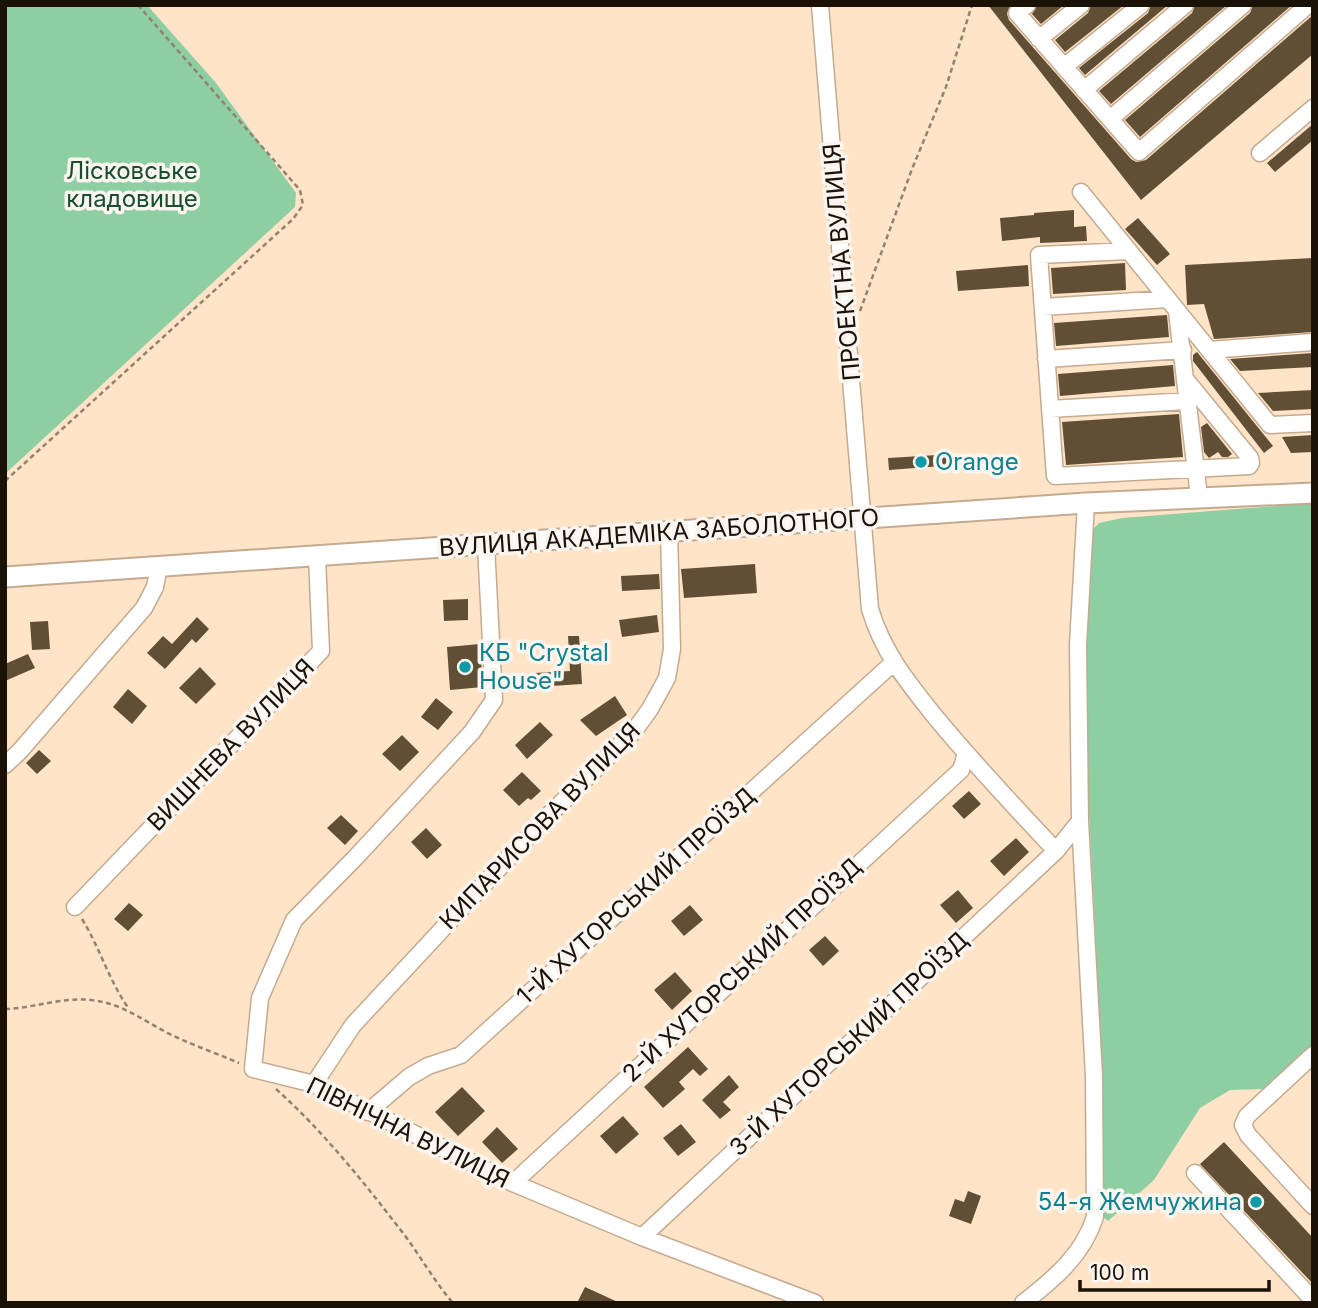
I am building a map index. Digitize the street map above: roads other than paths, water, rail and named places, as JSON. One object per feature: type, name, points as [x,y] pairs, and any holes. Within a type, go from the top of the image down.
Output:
[{"type":"main road","name":"ВУЛИЦЯ АКАДЕМІКА ЗАБОЛОТНОГО","points":[[5,577],[1086,503],[1313,493]]},
{"type":"street","name":"ПРОЕКТНА ВУЛИЦЯ","points":[[820,5],[870,609],[893,663],[966,754],[1056,851]]},
{"type":"street","points":[[1027,5],[1017,13],[1139,152],[1308,5]]},
{"type":"street","points":[[1039,39],[1081,5]]},
{"type":"street","points":[[1064,67],[1141,5]]},
{"type":"street","points":[[1084,90],[1185,5]]},
{"type":"street","points":[[1110,119],[1243,5]]},
{"type":"street","points":[[1259,153],[1313,108]]},
{"type":"street","points":[[1081,192],[1270,425],[1313,423]]},
{"type":"street","points":[[1129,251],[1039,255],[1055,476],[1246,467],[1251,461],[1186,380]]},
{"type":"street","points":[[1043,307],[1173,305]]},
{"type":"street","points":[[1173,305],[1183,350],[1199,497]]},
{"type":"street","points":[[1209,350],[1313,342]]},
{"type":"street","points":[[1046,359],[1183,350]]},
{"type":"street","points":[[1050,409],[1188,401]]},
{"type":"street","points":[[1023,1303],[1049,1283],[1073,1259],[1089,1236],[1095,1217],[1094,1076],[1080,821],[1078,645],[1086,503]]},
{"type":"street","name":"КИПАРИСОВА ВУЛИЦЯ","points":[[314,1084],[353,1025],[543,821],[634,731],[650,709],[667,678],[672,656],[669,531]]},
{"type":"street","name":"ПІВНІЧНА ВУЛИЦЯ","points":[[486,545],[494,700],[472,732],[294,920],[260,998],[253,1069],[314,1084],[513,1183],[642,1237],[815,1303]]},
{"type":"street","name":"ВИШНЕВА ВУЛИЦЯ","points":[[75,907],[321,650],[317,557]]},
{"type":"street","points":[[5,765],[144,608],[155,587],[159,566]]},
{"type":"street","name":"1-Й ХУТОРСЬКИЙ ПРОЇЗД","points":[[368,1112],[409,1077],[428,1066],[461,1055],[893,663]]},
{"type":"street","name":"2-Й ХУТОРСЬКИЙ ПРОЇЗД","points":[[513,1183],[961,770],[966,754]]},
{"type":"street","name":"3-Й ХУТОРСЬКИЙ ПРОЇЗД","points":[[642,1237],[1056,851],[1080,821]]},
{"type":"street","points":[[1313,1055],[1247,1116],[1243,1125],[1248,1135],[1313,1206]]},
{"type":"street","points":[[1195,1174],[1305,1299]]},
{"type":"place","name":"Orange","points":[[921,462]]},
{"type":"place","name":"КБ \"Crystal House\"","points":[[465,667]]},
{"type":"place","name":"54-я Жемчужина","points":[[1256,1202]]},
{"type":"park label","name":"Лісковське кладовище","points":[[132,185]]}]
